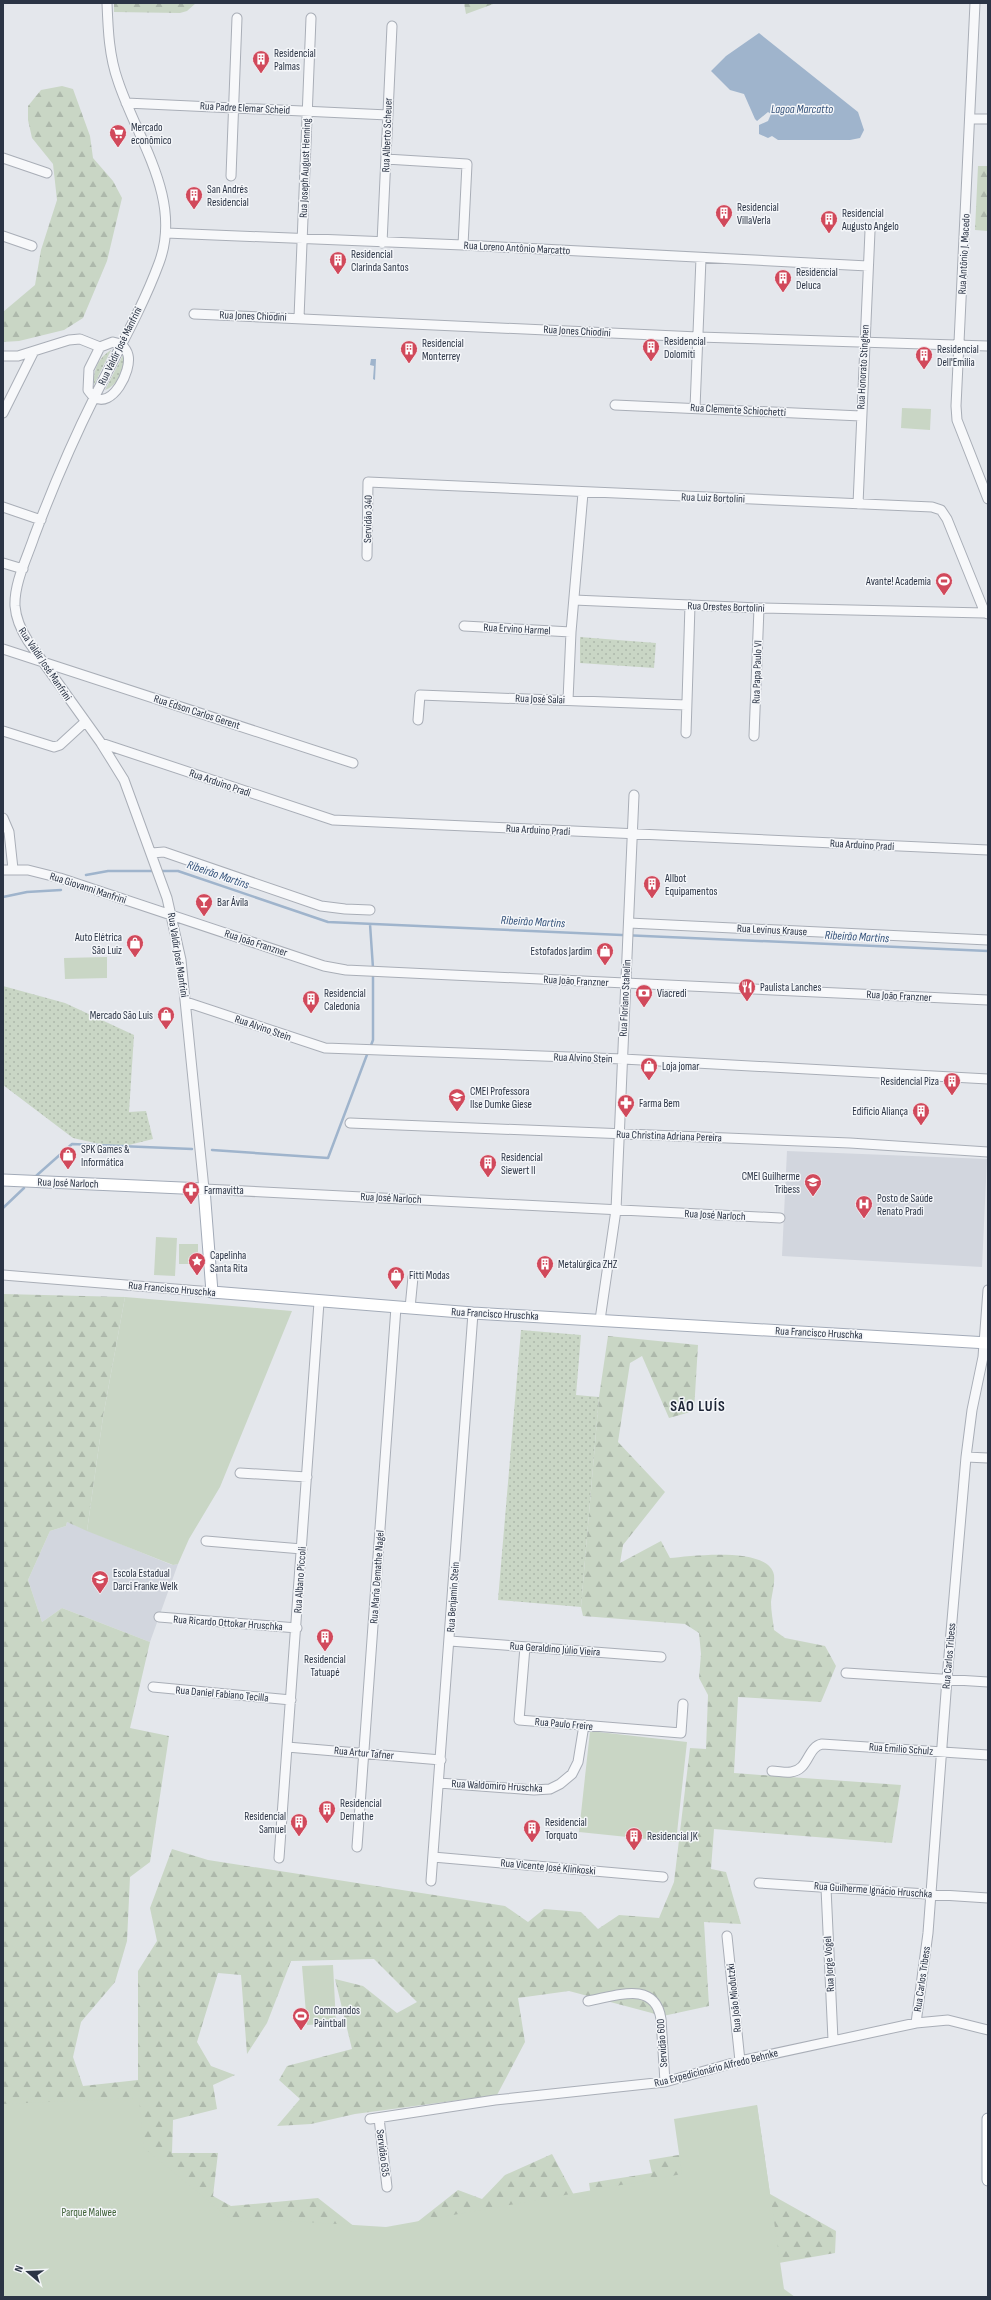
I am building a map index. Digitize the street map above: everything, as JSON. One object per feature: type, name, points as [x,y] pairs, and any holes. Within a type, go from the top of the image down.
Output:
[{"type":"main road","name":"Rua José Narloch","points":[[3,1180],[204,1189]]},
{"type":"main road","name":"Rua Valdir José Manfrini","points":[[204,1189],[212,1292]]},
{"type":"main road","name":"Rua Francisco Hruschka","points":[[212,1292],[319,1302],[473,1313],[987,1343]]},
{"type":"main road","points":[[988,2119],[988,2180]]},
{"type":"street","name":"Rua Valdir José Manfrini","points":[[107,3],[112,57],[117,80],[143,141],[163,199],[166,234],[159,262],[61,469],[23,569],[15,606],[18,623],[41,661],[101,743],[124,780],[161,879],[172,915],[181,960],[204,1189]]},
{"type":"street","name":"Rua Antônio J. Macedo","points":[[975,3],[957,420],[988,499]]},
{"type":"street","points":[[231,176],[237,18]]},
{"type":"street","name":"Rua Joseph August Henning","points":[[299,318],[311,18]]},
{"type":"street","name":"Rua Alberto Scheuer","points":[[382,243],[392,26]]},
{"type":"street","name":"Rua Padre Elemar Scheid","points":[[126,103],[388,115]]},
{"type":"street","points":[[971,119],[988,119]]},
{"type":"street","points":[[3,158],[47,173]]},
{"type":"street","points":[[386,160],[467,164],[463,245]]},
{"type":"street","name":"Rua Honorato Stinghen","points":[[858,504],[870,231]]},
{"type":"street","name":"Rua Loreno Antônio Marcatto","points":[[166,234],[463,245],[868,266]]},
{"type":"street","points":[[3,236],[32,246]]},
{"type":"street","points":[[695,408],[700,258]]},
{"type":"street","name":"Rua Jones Chiodini","points":[[194,314],[698,337],[988,346]]},
{"type":"street","points":[[3,356],[18,356],[33,353],[68,340],[80,339],[100,347]]},
{"type":"street","points":[[113,342],[121,344],[128,353],[129,359],[125,379],[112,394],[100,398],[94,397],[88,390],[87,380],[93,357],[100,347],[113,342]]},
{"type":"street","points":[[3,413],[33,353]]},
{"type":"street","name":"Rua Clemente Schiochetti","points":[[615,405],[861,416]]},
{"type":"street","name":"Rua Luiz Bortolini","points":[[368,482],[583,493],[932,507],[941,510],[947,519],[986,614]]},
{"type":"street","name":"Servidão 340","points":[[367,556],[368,482]]},
{"type":"street","points":[[568,700],[571,632],[583,493]]},
{"type":"street","points":[[3,507],[41,520]]},
{"type":"street","points":[[3,563],[23,569]]},
{"type":"street","name":"Rua Orestes Bortolini","points":[[574,600],[759,608],[986,614]]},
{"type":"street","points":[[686,733],[690,605]]},
{"type":"street","name":"Rua Papa Paulo VI","points":[[754,736],[759,608]]},
{"type":"street","name":"Rua Ervino Harmel","points":[[464,626],[571,632]]},
{"type":"street","name":"Rua Edson Carlos Gerent","points":[[3,649],[353,763]]},
{"type":"street","name":"Rua José Salai","points":[[418,720],[420,695],[686,705]]},
{"type":"street","points":[[3,731],[54,746],[60,745],[85,722]]},
{"type":"street","name":"Rua Arduino Pradi","points":[[101,743],[333,820],[632,835],[988,850]]},
{"type":"street","name":"Rua Floriano Stahelin","points":[[600,1320],[616,1210],[634,795]]},
{"type":"street","points":[[3,818],[9,832],[13,869]]},
{"type":"street","points":[[152,853],[164,852],[321,906],[370,910]]},
{"type":"street","name":"Rua Giovanni Manfrini","points":[[3,870],[28,870],[60,878],[172,915]]},
{"type":"street","name":"Rua João Franzner","points":[[172,915],[324,966],[369,972],[988,1000]]},
{"type":"street","name":"Rua Levinus Krause","points":[[629,926],[988,940]]},
{"type":"street","name":"Rua Alvino Stein","points":[[186,1002],[316,1046],[623,1059],[988,1079]]},
{"type":"street","name":"Rua Christina Adriana Pereira","points":[[350,1123],[850,1143],[988,1152]]},
{"type":"street","name":"Rua José Narloch","points":[[204,1189],[780,1218]]},
{"type":"street","name":"Rua Francisco Hruschka","points":[[3,1274],[212,1292]]},
{"type":"street","points":[[410,1308],[413,1277]]},
{"type":"street","name":"Rua Carlos Tribess","points":[[916,2023],[928,1933],[942,1753],[946,1679],[966,1457],[972,1410],[987,1343],[988,1290]]},
{"type":"street","name":"Rua Albano Piccoli","points":[[279,1858],[297,1628],[319,1302]]},
{"type":"street","name":"Rua Maria Demathe Nagel","points":[[357,1847],[365,1753],[396,1307]]},
{"type":"street","name":"Rua Benjamin Stein","points":[[432,1881],[473,1313]]},
{"type":"street","points":[[966,1457],[988,1458]]},
{"type":"street","points":[[240,1473],[307,1477]]},
{"type":"street","points":[[206,1541],[302,1549]]},
{"type":"street","name":"Rua Ricardo Ottokar Hruschka","points":[[159,1617],[297,1628]]},
{"type":"street","name":"Rua Geraldino Júlio Vieira","points":[[450,1640],[661,1657]]},
{"type":"street","name":"Rua Paulo Freire","points":[[525,1647],[519,1720],[681,1734],[682,1704]]},
{"type":"street","points":[[846,1673],[988,1682]]},
{"type":"street","name":"Rua Daniel Fabiano Tecilla","points":[[153,1687],[291,1700]]},
{"type":"street","name":"Rua Waldomiro Hruschka","points":[[439,1783],[534,1790],[550,1789],[560,1784],[572,1774],[578,1762],[584,1725]]},
{"type":"street","name":"Rua Emilio Schulz","points":[[772,1771],[792,1772],[803,1766],[815,1746],[822,1744],[988,1755]]},
{"type":"street","name":"Rua Artur Tafner","points":[[288,1746],[441,1760]]},
{"type":"street","name":"Rua Vicente José Klinkoski","points":[[434,1857],[663,1877]]},
{"type":"street","name":"Rua Guilherme Ignácio Hruschka","points":[[759,1883],[988,1898]]},
{"type":"street","name":"Rua Jorge Vogel","points":[[826,1888],[833,2040]]},
{"type":"street","name":"Rua João Miodutzki","points":[[727,1936],[740,2061]]},
{"type":"street","name":"Servidão 600","points":[[588,2001],[637,1993],[648,1996],[655,2001],[659,2009],[661,2019],[665,2082]]},
{"type":"street","name":"Rua Expedicionário Alfredo Behnke","points":[[374,2119],[495,2100],[665,2082],[740,2061],[916,2023],[948,2020],[988,2030]]},
{"type":"street","name":"Servidão 635","points":[[374,2119],[387,2187]]},
{"type":"shaded area","points":[[787,1151],[987,1159],[982,1267],[782,1256]]},
{"type":"shaded area","name":"Escola Estadual Darci Franke Welk","points":[[67,1522],[172,1565],[178,1564],[150,1642],[62,1608],[42,1622],[28,1580],[50,1531],[66,1526]]},
{"type":"green space","points":[[114,3],[196,3],[187,11],[180,13],[114,12]]},
{"type":"green space","points":[[464,3],[496,3],[466,14]]},
{"type":"green space","points":[[62,86],[73,89],[90,136],[93,158],[113,181],[122,198],[107,261],[83,318],[64,330],[19,341],[3,342],[3,312],[35,285],[41,250],[57,200],[53,164],[32,138],[28,120],[28,106],[41,90]]},
{"type":"green space","points":[[978,166],[988,166],[988,231],[975,230]]},
{"type":"green space","points":[[111,350],[94,385],[94,374],[97,365],[106,353]]},
{"type":"green space","points":[[123,355],[124,366],[120,376],[110,388],[105,390]]},
{"type":"green space","points":[[902,408],[931,409],[930,430],[901,428]]},
{"type":"green space","points":[[580,637],[656,643],[654,668],[580,663]]},
{"type":"green space","points":[[107,957],[107,978],[65,979],[64,958]]},
{"type":"green space","points":[[3,986],[65,1003],[134,1035],[129,1112],[146,1111],[153,1139],[117,1148],[73,1138],[3,1085]]},
{"type":"green space","points":[[156,1237],[177,1238],[175,1276],[154,1275]]},
{"type":"green space","points":[[179,1244],[198,1244],[198,1264],[179,1264]]},
{"type":"green space","points":[[3,1294],[125,1297],[103,1417],[87,1531],[67,1522],[66,1526],[50,1531],[28,1580],[42,1622],[62,1608],[150,1642],[130,1728],[169,1736],[150,1862],[130,1877],[127,1941],[115,1982],[81,2022],[73,2057],[83,2086],[138,2080],[138,1971],[157,1941],[150,1908],[172,1849],[208,1860],[505,1906],[528,1922],[544,1909],[581,1912],[598,1929],[619,1915],[659,1918],[674,1882],[690,1748],[706,1749],[708,1695],[699,1678],[701,1654],[699,1633],[685,1624],[583,1616],[581,1607],[599,1397],[608,1336],[698,1345],[694,1411],[669,1418],[642,1356],[630,1363],[618,1442],[665,1492],[623,1545],[620,1563],[661,1541],[670,1558],[711,1555],[744,1556],[759,1560],[769,1566],[774,1575],[771,1602],[774,1630],[785,1638],[825,1646],[836,1666],[821,1702],[738,1697],[734,1773],[901,1785],[892,1843],[714,1829],[711,1869],[726,1872],[741,1924],[704,1922],[709,2006],[663,2016],[569,1991],[518,1998],[525,2042],[497,2095],[355,2114],[311,2124],[277,2126],[300,2099],[279,2080],[287,2066],[352,2049],[335,1979],[363,1986],[397,2013],[417,2002],[374,1959],[291,1961],[267,2023],[247,2054],[241,1975],[218,1973],[197,2042],[211,2066],[235,2075],[213,2085],[217,2109],[173,2120],[172,2153],[218,2153],[213,2196],[231,2206],[318,2198],[383,2249],[458,2190],[482,2199],[505,2175],[552,2154],[584,2214],[593,2210],[589,2183],[652,2173],[649,2160],[690,2153],[757,2105],[770,2194],[836,2231],[835,2253],[756,2267],[3,2297]]},
{"type":"green space","points":[[125,1297],[292,1311],[220,1487],[189,1539],[178,1564],[173,1565],[87,1531],[103,1417]]},
{"type":"green space","points":[[521,1330],[581,1335],[576,1395],[599,1397],[581,1607],[498,1600]]},
{"type":"green space","points":[[590,1731],[687,1742],[676,1842],[579,1832]]},
{"type":"green space","points":[[333,1965],[336,2023],[307,2025],[302,1966]]},
{"type":"green space","name":"Parque Malwee","points":[[139,2098],[144,2148],[228,2217],[386,2227],[682,2174],[674,2119],[757,2105],[784,2289],[795,2297],[3,2297],[3,2104]]},
{"type":"water","name":"Lagoa Marcatto","points":[[759,33],[858,112],[864,130],[860,138],[850,140],[778,140],[772,136],[768,138],[759,134],[759,125],[768,121],[771,114],[768,112],[757,121],[744,94],[730,90],[711,71],[726,56]]},
{"type":"water","points":[[371,359],[376,359],[375,380],[373,379],[374,366],[370,365]]},
{"type":"waterway","name":"Ribeirão Martins","points":[[86,875],[108,871],[178,871],[328,922],[988,951]]},
{"type":"waterway","name":"Ribeirão Martins","points":[[3,897],[27,892],[61,890]]},
{"type":"waterway","points":[[370,924],[373,968]]},
{"type":"waterway","points":[[370,1048],[373,1040],[373,973]]},
{"type":"waterway","points":[[212,1150],[328,1158],[368,1052]]},
{"type":"waterway","points":[[36,1176],[72,1144],[192,1149]]},
{"type":"waterway","points":[[3,1208],[24,1188]]},
{"type":"place","name":"Residencial Palmas","points":[[261,74]]},
{"type":"place","name":"Mercado econômico","points":[[118,148]]},
{"type":"place","name":"San Andrés Residencial","points":[[194,210]]},
{"type":"place","name":"Residencial VillaVerla","points":[[724,228]]},
{"type":"place","name":"Residencial Augusto Angelo","points":[[829,234]]},
{"type":"place","name":"Residencial Clarinda Santos","points":[[338,275]]},
{"type":"place","name":"Residencial Deluca","points":[[783,293]]},
{"type":"place","name":"Residencial Dolomiti","points":[[651,362]]},
{"type":"place","name":"Residencial Monterrey","points":[[409,364]]},
{"type":"place","name":"Residencial Dell'Emilia","points":[[924,370]]},
{"type":"place","name":"Avante! Academia","points":[[944,596]]},
{"type":"place","name":"Allbot Equipamentos","points":[[652,899]]},
{"type":"place","name":"Bar Ávila","points":[[204,917]]},
{"type":"place","name":"Auto Elétrica São Luiz","points":[[135,958]]},
{"type":"place","name":"Estofados Jardim","points":[[605,966]]},
{"type":"place","name":"Paulista Lanches","points":[[747,1002]]},
{"type":"place","name":"Viacredi","points":[[644,1008]]},
{"type":"place","name":"Residencial Caledonia","points":[[311,1014]]},
{"type":"place","name":"Mercado São Luis","points":[[166,1030]]},
{"type":"place","name":"Loja jomar","points":[[649,1081]]},
{"type":"place","name":"Residencial Piza","points":[[952,1096]]},
{"type":"place","name":"CMEI Professora Ilse Dumke Giese","points":[[457,1112]]},
{"type":"place","name":"Farma Bem","points":[[626,1118]]},
{"type":"place","name":"Edifício Aliança","points":[[921,1126]]},
{"type":"place","name":"SPK Games & Informática","points":[[68,1170]]},
{"type":"place","name":"Residencial Siewert II","points":[[488,1178]]},
{"type":"place","name":"CMEI Guilherme Tribess","points":[[813,1197]]},
{"type":"place","name":"Farmavitta","points":[[191,1205]]},
{"type":"place","name":"Posto de Saúde Renato Pradi","points":[[864,1219]]},
{"type":"place","name":"Capelinha Santa Rita","points":[[197,1276]]},
{"type":"place","name":"Metalúrgica ZHZ","points":[[545,1279]]},
{"type":"place","name":"Fitti Modas","points":[[396,1290]]},
{"type":"place","name":"Escola Estadual Darci Franke Welk","points":[[100,1594]]},
{"type":"place","name":"Residencial Tatuapé","points":[[325,1652]]},
{"type":"place","name":"Residencial Demathe","points":[[327,1824]]},
{"type":"place","name":"Residencial Samuel","points":[[299,1837]]},
{"type":"place","name":"Residencial Torquato","points":[[532,1843]]},
{"type":"place","name":"Residencial JK","points":[[634,1851]]},
{"type":"place","name":"Commandos Paintball","points":[[301,2031]]},
{"type":"district","name":"SÃO LUÍS","points":[[698,1406]]}]
